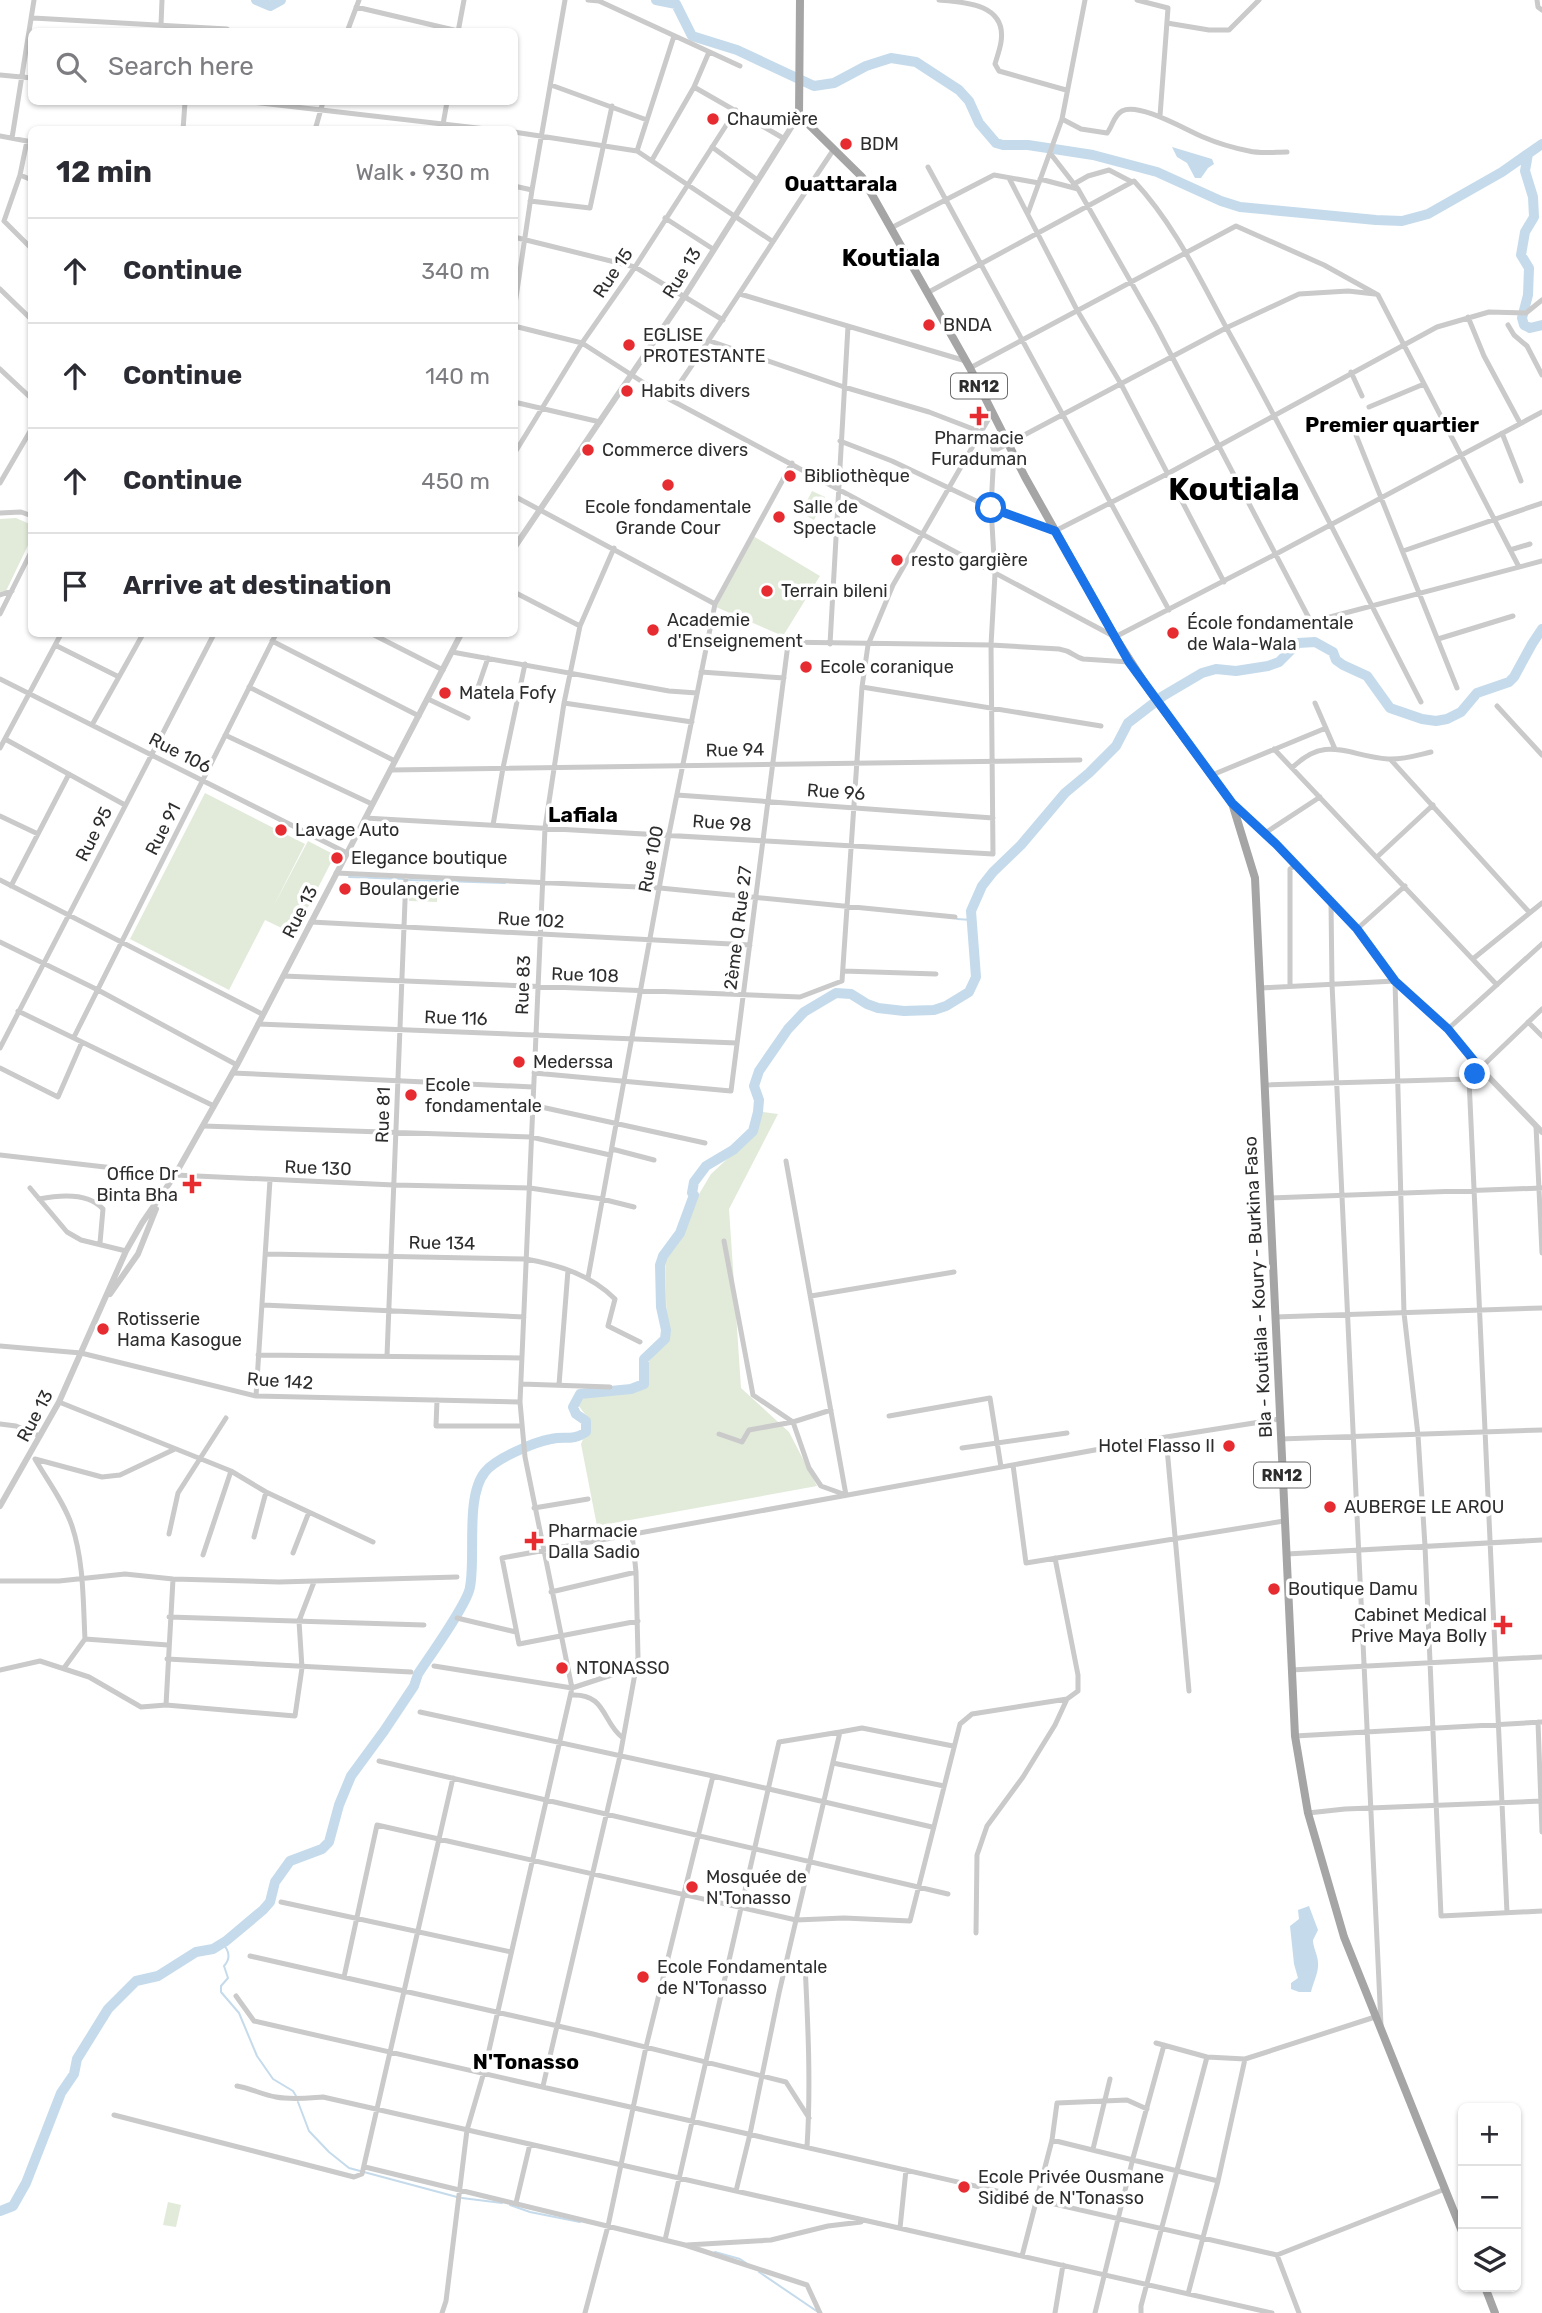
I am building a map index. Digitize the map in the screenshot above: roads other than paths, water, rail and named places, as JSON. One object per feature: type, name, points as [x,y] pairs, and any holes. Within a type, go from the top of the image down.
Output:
[{"type":"main road","points":[[799,115],[800,0]]},
{"type":"main road","name":"RN12","points":[[799,115],[862,177],[968,364],[1055,531],[1129,662]]},
{"type":"main road","name":"Bla - Koutiala - Koury - Burkina Faso","points":[[1129,662],[1232,803],[1255,878],[1295,1736],[1308,1813],[1344,1937],[1461,2229]]},
{"type":"main road","points":[[1487,2292],[1495,2313]]},
{"type":"street","points":[[31,28],[34,0]]},
{"type":"street","points":[[161,25],[162,0]]},
{"type":"street","points":[[348,28],[359,0]]},
{"type":"street","points":[[459,28],[464,0]]},
{"type":"street","points":[[518,287],[565,0]]},
{"type":"street","points":[[588,0],[599,1],[740,66]]},
{"type":"street","points":[[939,0],[979,2],[1000,24],[1001,40],[995,64],[999,71],[1066,90]]},
{"type":"street","points":[[1028,213],[1062,119],[1084,0]]},
{"type":"street","points":[[1137,0],[1168,8],[1160,116]]},
{"type":"street","points":[[1167,23],[1209,30],[1229,30],[1259,0]]},
{"type":"street","points":[[1537,0],[1538,7],[1542,10]]},
{"type":"street","points":[[356,7],[445,28]]},
{"type":"street","points":[[33,18],[181,28]]},
{"type":"street","points":[[637,151],[674,36]]},
{"type":"street","points":[[12,138],[28,48]]},
{"type":"street","points":[[652,160],[694,87],[709,52]]},
{"type":"street","points":[[0,75],[28,78]]},
{"type":"street","points":[[551,85],[647,120]]},
{"type":"street","points":[[694,87],[783,138]]},
{"type":"street","points":[[183,126],[184,105]]},
{"type":"street","points":[[278,105],[443,126],[446,105]]},
{"type":"street","points":[[316,126],[322,105]]},
{"type":"street","points":[[530,201],[590,208],[612,106]]},
{"type":"street","name":"Rue 15","points":[[518,448],[582,343],[635,267],[736,110]]},
{"type":"street","points":[[1062,119],[1081,129],[1107,133],[1114,118],[1122,111],[1132,110],[1160,116],[1205,138],[1253,152],[1287,152]]},
{"type":"street","name":"Rue 13","points":[[518,542],[684,297],[756,179],[799,115]]},
{"type":"street","points":[[518,133],[637,151],[772,241]]},
{"type":"street","points":[[0,136],[28,142]]},
{"type":"street","points":[[28,146],[2,222],[28,245]]},
{"type":"street","points":[[712,147],[756,179]]},
{"type":"street","points":[[669,399],[710,341],[772,241],[834,149]]},
{"type":"street","points":[[1050,153],[1088,205],[1311,622],[1542,561]]},
{"type":"street","points":[[928,167],[1169,610]]},
{"type":"street","points":[[891,228],[994,175],[1076,186],[1088,176],[1109,170],[1135,181],[1155,203],[1186,252],[1275,415],[1421,702]]},
{"type":"street","points":[[20,175],[28,178]]},
{"type":"street","points":[[1009,178],[1077,310],[1121,384],[1223,582]]},
{"type":"street","points":[[927,293],[1132,182]]},
{"type":"street","points":[[518,187],[532,190]]},
{"type":"street","points":[[665,218],[713,249]]},
{"type":"street","points":[[740,294],[968,364],[1022,340],[1236,226],[1324,265],[1378,295],[1519,567]]},
{"type":"street","points":[[518,238],[635,267],[723,320]]},
{"type":"street","points":[[0,290],[28,316]]},
{"type":"street","points":[[994,451],[1226,328],[1299,295],[1348,291],[1378,295]]},
{"type":"street","points":[[840,441],[991,508],[1055,531],[1167,474],[1437,327],[1489,312],[1523,313],[1542,300]]},
{"type":"street","points":[[1468,317],[1484,356],[1520,423]]},
{"type":"street","points":[[1508,325],[1514,335],[1527,346],[1542,375]]},
{"type":"street","points":[[830,644],[848,326]]},
{"type":"street","points":[[518,327],[582,343],[669,399],[1115,637],[1542,412]]},
{"type":"street","points":[[710,341],[844,387],[929,412],[981,432],[992,445],[991,508],[995,574],[991,645],[993,818]]},
{"type":"street","points":[[0,369],[28,396]]},
{"type":"street","points":[[1351,372],[1362,396]]},
{"type":"street","points":[[1369,407],[1424,384]]},
{"type":"street","points":[[518,403],[600,422]]},
{"type":"street","points":[[936,974],[843,971],[862,687],[868,645],[893,585],[992,413]]},
{"type":"street","points":[[1502,433],[1521,481]]},
{"type":"street","points":[[0,483],[28,435]]},
{"type":"street","points":[[1356,435],[1457,688]]},
{"type":"street","name":"Rue 100","points":[[588,1278],[669,834],[715,604],[792,463]]},
{"type":"street","points":[[518,498],[715,604]]},
{"type":"street","points":[[1403,551],[1542,503]]},
{"type":"street","points":[[0,513],[21,512],[28,515]]},
{"type":"street","points":[[518,536],[522,537]]},
{"type":"street","points":[[1510,550],[1530,544]]},
{"type":"street","name":"Rue 83","points":[[572,1692],[534,1508],[525,1457],[520,1402],[545,828],[564,704],[580,626],[614,548]]},
{"type":"street","points":[[0,614],[28,559]]},
{"type":"street","points":[[0,594],[12,591]]},
{"type":"street","points":[[518,594],[580,626]]},
{"type":"street","points":[[1438,639],[1513,616]]},
{"type":"street","points":[[0,748],[59,637]]},
{"type":"street","points":[[92,725],[141,637]]},
{"type":"street","name":"Rue 95","points":[[0,1048],[212,637]]},
{"type":"street","name":"Rue 91","points":[[74,1037],[274,637]]},
{"type":"street","points":[[378,637],[443,670]]},
{"type":"street","name":"Rue 13","points":[[0,1506],[31,1458],[59,1402],[126,1251],[175,1175],[237,1065],[460,637]]},
{"type":"street","points":[[272,641],[419,716]]},
{"type":"street","points":[[708,641],[991,645],[1070,650],[1083,659],[1129,662]]},
{"type":"street","name":"2ème Q Rue 27","points":[[624,1082],[731,1091],[788,644]]},
{"type":"street","points":[[55,645],[119,677]]},
{"type":"street","points":[[452,652],[669,691],[697,693]]},
{"type":"street","points":[[476,693],[488,658]]},
{"type":"street","points":[[494,825],[525,664]]},
{"type":"street","points":[[701,672],[784,678]]},
{"type":"street","name":"Rue 106","points":[[0,679],[347,853]]},
{"type":"street","points":[[250,687],[395,761]]},
{"type":"street","points":[[862,687],[1101,726]]},
{"type":"street","points":[[428,699],[468,718]]},
{"type":"street","points":[[1315,703],[1335,749]]},
{"type":"street","points":[[564,704],[692,722]]},
{"type":"street","points":[[1497,706],[1542,755]]},
{"type":"street","points":[[1212,775],[1326,728]]},
{"type":"street","points":[[225,735],[372,804]]},
{"type":"street","points":[[5,739],[125,805]]},
{"type":"street","points":[[1274,749],[1497,985]]},
{"type":"street","points":[[1292,768],[1305,755],[1324,749],[1391,760],[1431,752]]},
{"type":"street","name":"Rue 94","points":[[391,770],[1080,760]]},
{"type":"street","points":[[1391,760],[1529,912]]},
{"type":"street","points":[[11,886],[69,774]]},
{"type":"street","name":"Rue 96","points":[[677,795],[993,818]]},
{"type":"street","points":[[1265,833],[1320,797]]},
{"type":"street","points":[[1232,803],[1265,833],[1357,929],[1395,981],[1448,1029],[1480,1068],[1542,1132]]},
{"type":"street","points":[[1377,857],[1433,805]]},
{"type":"street","points":[[0,816],[38,834]]},
{"type":"street","name":"Rue 98","points":[[365,818],[993,854],[993,818]]},
{"type":"street","points":[[1290,986],[1290,869],[1296,865]]},
{"type":"street","points":[[336,873],[660,888],[955,916]]},
{"type":"street","name":"Rue 81","points":[[387,1356],[406,876]]},
{"type":"street","points":[[0,880],[262,1014]]},
{"type":"street","points":[[1357,929],[1405,886]]},
{"type":"street","points":[[1331,902],[1332,984],[1381,2033]]},
{"type":"street","points":[[1474,958],[1542,903]]},
{"type":"street","name":"Rue 102","points":[[311,922],[750,945]]},
{"type":"street","points":[[0,942],[98,990],[237,1065]]},
{"type":"street","points":[[1448,1029],[1542,944]]},
{"type":"street","name":"Rue 108","points":[[283,976],[800,997],[842,981],[843,971]]},
{"type":"street","points":[[1260,988],[1395,981]]},
{"type":"street","points":[[1395,981],[1404,1313],[1418,1435],[1425,1546],[1441,1916],[1542,1911]]},
{"type":"street","points":[[1265,1085],[1469,1079],[1542,1009]]},
{"type":"street","points":[[19,1011],[214,1106]]},
{"type":"street","points":[[1528,1022],[1542,1035]]},
{"type":"street","name":"Rue 116","points":[[258,1024],[737,1042]]},
{"type":"street","points":[[0,1069],[58,1097],[82,1042]]},
{"type":"street","points":[[232,1073],[533,1087]]},
{"type":"street","points":[[534,1073],[624,1082]]},
{"type":"street","points":[[1469,1079],[1507,1913]]},
{"type":"street","points":[[532,1105],[705,1143]]},
{"type":"street","points":[[1536,1125],[1542,1252]]},
{"type":"street","points":[[203,1126],[531,1137],[654,1160]]},
{"type":"street","name":"Rue 130","points":[[0,1155],[175,1175],[530,1188],[602,1199],[634,1207]]},
{"type":"street","points":[[786,1161],[846,1495]]},
{"type":"street","points":[[256,1396],[271,1180]]},
{"type":"street","points":[[30,1188],[67,1232],[81,1240],[126,1251]]},
{"type":"street","points":[[1269,1198],[1541,1188]]},
{"type":"street","points":[[39,1199],[58,1195],[97,1202],[103,1209],[100,1243]]},
{"type":"street","name":"Rue 13","points":[[107,1298],[138,1254],[159,1200]]},
{"type":"street","points":[[724,1241],[753,1395],[793,1422],[809,1468],[821,1486],[846,1495]]},
{"type":"street","name":"Rue 134","points":[[267,1254],[526,1259],[568,1270],[588,1278],[609,1292],[615,1299],[608,1326],[640,1342]]},
{"type":"street","points":[[559,1385],[568,1270]]},
{"type":"street","points":[[811,1296],[954,1272]]},
{"type":"street","points":[[263,1305],[524,1317]]},
{"type":"street","points":[[1275,1317],[1542,1308]]},
{"type":"street","name":"Rue 142","points":[[0,1346],[81,1353],[256,1396],[520,1402]]},
{"type":"street","points":[[258,1355],[522,1358]]},
{"type":"street","points":[[521,1384],[610,1387]]},
{"type":"street","points":[[889,1416],[990,1398],[1001,1467]]},
{"type":"street","points":[[437,1400],[436,1426],[522,1429]]},
{"type":"street","points":[[59,1402],[231,1472],[266,1492],[373,1542]]},
{"type":"street","points":[[719,1434],[742,1442],[749,1430],[793,1422],[831,1410]]},
{"type":"street","points":[[169,1534],[178,1493],[226,1418]]},
{"type":"street","points":[[638,1621],[519,1644],[502,1558],[1166,1437],[1279,1419]]},
{"type":"street","points":[[0,1424],[16,1426],[40,1436]]},
{"type":"street","points":[[1280,1438],[1542,1430]]},
{"type":"street","points":[[962,1448],[1067,1433]]},
{"type":"street","points":[[1166,1437],[1189,1691]]},
{"type":"street","points":[[31,1458],[102,1477],[120,1475],[175,1448]]},
{"type":"street","points":[[31,1458],[64,1506],[72,1526],[82,1577],[85,1639],[64,1668]]},
{"type":"street","points":[[1013,1465],[1026,1563],[1284,1521]]},
{"type":"street","points":[[203,1555],[231,1472]]},
{"type":"street","points":[[254,1537],[266,1492]]},
{"type":"street","points":[[534,1508],[588,1499]]},
{"type":"street","points":[[293,1553],[309,1512]]},
{"type":"street","points":[[543,2086],[555,2025],[620,1756],[638,1657],[636,1572],[632,1534]]},
{"type":"street","points":[[1285,1555],[1542,1540]]},
{"type":"street","points":[[344,1977],[377,1825],[796,1920],[910,1921],[960,1724],[972,1714],[1067,1699],[1078,1691],[1078,1675],[1055,1558]]},
{"type":"street","points":[[551,1592],[636,1572]]},
{"type":"street","points":[[0,1581],[59,1581],[125,1574],[173,1579],[314,1582],[457,1577]]},
{"type":"street","points":[[166,1705],[173,1579]]},
{"type":"street","points":[[0,1670],[40,1661],[89,1677],[141,1707],[166,1705],[295,1716],[302,1668],[299,1621],[314,1582]]},
{"type":"street","points":[[169,1617],[424,1625]]},
{"type":"street","points":[[457,1618],[516,1632]]},
{"type":"street","points":[[85,1639],[168,1645]]},
{"type":"street","points":[[1291,1670],[1542,1657]]},
{"type":"street","points":[[167,1659],[411,1672]]},
{"type":"street","points":[[434,1666],[584,1694],[606,1713],[616,1734],[623,1738]]},
{"type":"street","points":[[572,1692],[636,1667]]},
{"type":"street","points":[[442,2313],[462,2189],[467,2130],[484,2072],[572,1692]]},
{"type":"street","points":[[976,1933],[977,1855],[987,1826],[1023,1777],[1055,1726],[1067,1699]]},
{"type":"street","points":[[420,1713],[713,1776],[932,1827]]},
{"type":"street","points":[[1295,1736],[1540,1722],[1542,1832]]},
{"type":"street","points":[[665,2240],[779,1742],[862,1728],[953,1746]]},
{"type":"street","points":[[736,2191],[840,1732]]},
{"type":"street","points":[[379,1761],[948,1894]]},
{"type":"street","points":[[833,1763],[944,1786]]},
{"type":"street","points":[[584,2313],[608,2226],[646,2047],[713,1776]]},
{"type":"street","points":[[114,2115],[359,2177],[365,2166],[453,1778]]},
{"type":"street","points":[[1308,1813],[1541,1801]]},
{"type":"street","points":[[282,1902],[511,1952]]},
{"type":"street","points":[[250,1956],[555,2025],[786,2082],[809,2118]]},
{"type":"street","points":[[805,1964],[809,2118],[807,2147]]},
{"type":"street","points":[[236,1996],[254,2021],[1277,2255],[1445,2189]]},
{"type":"street","points":[[1156,2043],[1207,2057],[1245,2059],[1375,2017]]},
{"type":"street","points":[[1095,2313],[1164,2045]]},
{"type":"street","points":[[1141,2313],[1146,2284],[1207,2057]]},
{"type":"street","points":[[1188,2294],[1218,2181],[1245,2059]]},
{"type":"street","points":[[1093,2149],[1110,2079]]},
{"type":"street","points":[[237,2086],[251,2088],[273,2097],[323,2097],[1272,2313]]},
{"type":"street","points":[[1022,2256],[1052,2140],[1057,2103],[1127,2100],[1147,2109]]},
{"type":"street","points":[[1052,2140],[1218,2181]]},
{"type":"street","points":[[516,2203],[530,2144]]},
{"type":"street","points":[[365,2166],[685,2245],[807,2285],[820,2313]]},
{"type":"street","points":[[900,2228],[906,2169]]},
{"type":"street","points":[[685,2245],[771,2240],[828,2226],[867,2221]]},
{"type":"street","points":[[1277,2255],[1299,2313]]},
{"type":"street","points":[[1055,2313],[1063,2265]]},
{"type":"water","points":[[1172,147],[1212,159],[1214,164],[1201,178],[1195,178],[1187,163],[1177,157]]},
{"type":"water","points":[[1309,1906],[1318,1930],[1313,1940],[1318,1966],[1311,1992],[1299,1992],[1291,1989],[1291,1983],[1298,1978],[1290,1926],[1299,1919],[1298,1910]]},
{"type":"waterway","points":[[256,0],[270,6],[281,0]]},
{"type":"waterway","points":[[656,0],[676,4],[692,36],[737,50],[814,86],[834,83],[866,66],[891,58],[916,62],[959,90],[969,101],[979,123],[996,143],[1093,155],[1157,172],[1240,207],[1402,221],[1428,214],[1502,172],[1542,144]]},
{"type":"waterway","points":[[1528,154],[1525,171],[1533,197],[1534,217],[1525,232],[1521,255],[1529,268],[1528,295],[1522,318],[1524,325],[1530,328],[1542,325]]},
{"type":"waterway","points":[[0,2211],[13,2206],[26,2183],[61,2093],[74,2074],[77,2059],[108,2009],[136,1981],[158,1976],[196,1952],[213,1949],[226,1941],[270,1902],[275,1882],[290,1861],[322,1849],[329,1842],[339,1805],[351,1776],[414,1686],[418,1674],[468,1595],[472,1575],[475,1496],[485,1472],[497,1462],[525,1447],[586,1432],[586,1421],[576,1414],[573,1407],[580,1394],[631,1389],[644,1384],[644,1359],[665,1339],[660,1265],[663,1256],[680,1233],[694,1195],[694,1182],[706,1166],[733,1150],[753,1131],[759,1100],[754,1086],[759,1071],[788,1029],[804,1012],[836,993],[851,994],[878,1008],[904,1011],[934,1010],[969,992],[976,977],[971,911],[982,886],[1065,793],[1116,746],[1128,723],[1163,696],[1202,673],[1216,669],[1236,671],[1268,666],[1279,662],[1298,643],[1315,642],[1333,652],[1336,660],[1343,665],[1367,676],[1390,708],[1436,721],[1461,712],[1477,693],[1509,682],[1542,629]]},
{"type":"waterway","points":[[349,877],[404,879]]},
{"type":"waterway","points":[[409,880],[505,883]]},
{"type":"waterway","points":[[957,919],[972,920]]},
{"type":"waterway","points":[[226,1941],[224,1945],[228,1956],[224,1966],[228,1978],[221,1986],[221,1992],[239,2013],[257,2056],[273,2079],[293,2091],[296,2096]]},
{"type":"waterway","points":[[298,2102],[309,2131],[349,2168],[457,2197]]},
{"type":"waterway","points":[[462,2198],[502,2203]]},
{"type":"waterway","points":[[510,2205],[580,2222]]},
{"type":"waterway","points":[[715,2252],[746,2263]]},
{"type":"waterway","points":[[759,2272],[818,2312]]},
{"type":"place","name":"Chaumière","points":[[713,119]]},
{"type":"place","name":"BDM","points":[[846,144]]},
{"type":"place","name":"BNDA","points":[[929,325]]},
{"type":"place","name":"EGLISE PROTESTANTE","points":[[629,345]]},
{"type":"place","name":"Habits divers","points":[[627,391]]},
{"type":"place","name":"Pharmacie Furaduman","points":[[979,416]]},
{"type":"place","name":"Commerce divers","points":[[588,450]]},
{"type":"place","name":"Bibliothèque","points":[[790,476]]},
{"type":"place","name":"Ecole fondamentale Grande Cour","points":[[668,485]]},
{"type":"place","name":"Salle de Spectacle","points":[[779,517]]},
{"type":"place","name":"resto gargière","points":[[897,560]]},
{"type":"place","name":"Terrain bileni","points":[[767,591]]},
{"type":"place","name":"Academie d'Enseignement","points":[[653,630]]},
{"type":"place","name":"École fondamentale de Wala-Wala","points":[[1173,633]]},
{"type":"place","name":"Ecole coranique","points":[[806,667]]},
{"type":"place","name":"Matela Fofy","points":[[445,693]]},
{"type":"place","name":"Lavage Auto","points":[[281,830]]},
{"type":"place","name":"Elegance boutique","points":[[337,858]]},
{"type":"place","name":"Boulangerie","points":[[345,889]]},
{"type":"place","name":"Mederssa","points":[[519,1062]]},
{"type":"place","name":"Ecole fondamentale","points":[[411,1095]]},
{"type":"place","name":"Office Dr Binta Bha","points":[[192,1184]]},
{"type":"place","name":"Rotisserie Hama Kasogue","points":[[103,1329]]},
{"type":"place","name":"Hotel Flasso II","points":[[1229,1446]]},
{"type":"place","name":"AUBERGE LE AROU","points":[[1330,1507]]},
{"type":"place","name":"Pharmacie Dalla Sadio","points":[[534,1541]]},
{"type":"place","name":"Boutique Damu","points":[[1274,1589]]},
{"type":"place","name":"Cabinet Medical Prive Maya Bolly","points":[[1503,1625]]},
{"type":"place","name":"NTONASSO","points":[[562,1668]]},
{"type":"place","name":"Mosquée de N'Tonasso","points":[[692,1887]]},
{"type":"place","name":"Ecole Fondamentale de N'Tonasso","points":[[643,1977]]},
{"type":"place","name":"Ecole Privée Ousmane Sidibé de N'Tonasso","points":[[964,2187]]},
{"type":"district","name":"Ouattarala","points":[[841,183]]},
{"type":"district","name":"Koutiala","points":[[891,258]]},
{"type":"district","name":"Premier quartier","points":[[1392,424]]},
{"type":"district","name":"Koutiala","points":[[1234,489]]},
{"type":"district","name":"Lafiala","points":[[583,814]]},
{"type":"district","name":"N'Tonasso","points":[[526,2061]]}]
